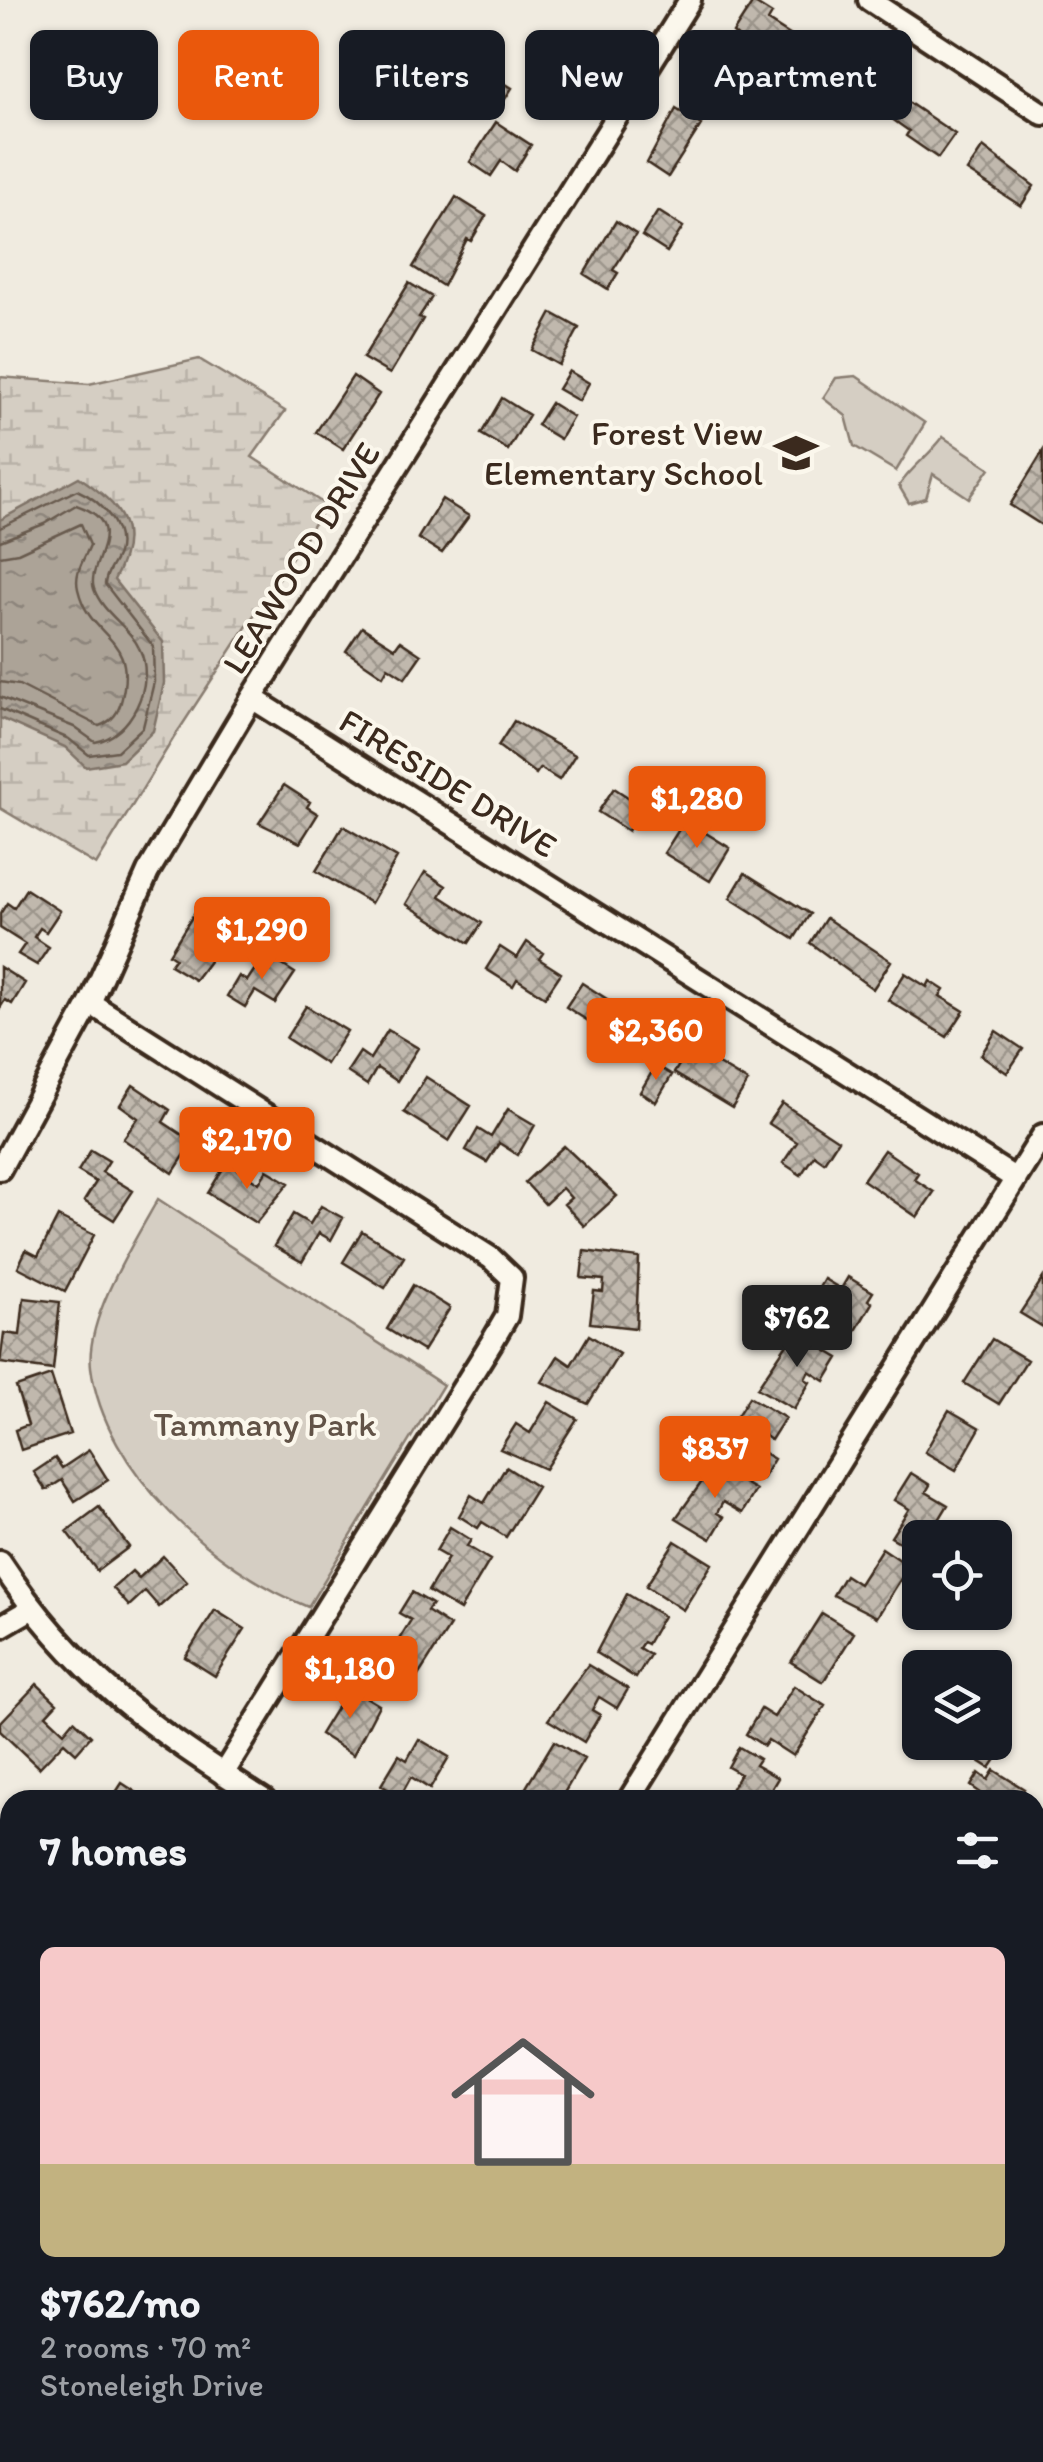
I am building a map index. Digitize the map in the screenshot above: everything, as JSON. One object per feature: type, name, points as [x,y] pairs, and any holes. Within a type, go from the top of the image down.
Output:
[{"type":"street","name":"LEAWOOD DRIVE","points":[[0,1168],[90,1004],[148,872],[252,698],[690,0]]},
{"type":"street","points":[[869,0],[1043,114]]},
{"type":"street","name":"FIRESIDE DRIVE","points":[[252,698],[1016,1178]]},
{"type":"street","points":[[90,1004],[491,1258],[512,1278],[506,1316],[493,1340],[223,1774]]},
{"type":"street","points":[[635,1790],[1043,1136]]},
{"type":"street","points":[[0,1562],[31,1609],[106,1690],[248,1790]]},
{"type":"street","points":[[0,1627],[31,1609]]},
{"type":"green space","points":[[199,359],[285,411],[252,457],[326,505],[96,865],[0,808],[0,377],[89,384]]},
{"type":"green space","points":[[856,376],[925,423],[896,471],[854,446],[846,416],[823,398],[836,378]]},
{"type":"green space","points":[[943,437],[990,468],[969,498],[933,474],[926,498],[909,503],[899,486]]},
{"type":"green space","name":"Tammany Park","points":[[158,1199],[443,1385],[308,1607],[237,1569],[170,1512],[117,1444],[100,1406],[91,1367],[96,1326],[114,1280]]},
{"type":"water","points":[[79,477],[117,509],[123,521],[126,547],[114,580],[163,642],[164,683],[153,731],[122,761],[86,767],[65,747],[0,718],[0,520]]},
{"type":"building","points":[[753,2],[772,14],[768,21],[782,30],[735,30]]},
{"type":"building","points":[[912,105],[955,134],[938,158],[906,136],[909,131],[893,120],[912,120]]},
{"type":"building","points":[[676,109],[679,120],[693,120],[701,125],[668,177],[647,163]]},
{"type":"building","points":[[496,122],[531,145],[515,171],[501,161],[491,176],[470,162]]},
{"type":"building","points":[[983,147],[1034,186],[1021,206],[967,171]]},
{"type":"building","points":[[456,197],[486,216],[471,241],[467,239],[443,286],[413,267]]},
{"type":"building","points":[[658,211],[683,227],[667,252],[642,236]]},
{"type":"building","points":[[616,221],[636,234],[613,270],[618,273],[608,289],[584,274]]},
{"type":"building","points":[[409,283],[432,297],[390,374],[363,358]]},
{"type":"building","points":[[552,313],[579,328],[559,365],[532,350]]},
{"type":"building","points":[[569,371],[589,383],[579,401],[558,389]]},
{"type":"building","points":[[353,376],[379,394],[343,449],[316,432]]},
{"type":"building","points":[[502,398],[529,415],[508,450],[481,434]]},
{"type":"building","points":[[551,403],[573,417],[560,439],[537,425]]},
{"type":"building","points":[[1043,451],[1043,526],[1010,505]]},
{"type":"building","points":[[442,499],[469,516],[442,553],[418,538]]},
{"type":"building","points":[[362,627],[395,648],[400,641],[421,655],[405,678],[388,667],[383,676],[346,651]]},
{"type":"building","points":[[514,721],[575,755],[559,780],[540,768],[536,774],[498,746]]},
{"type":"building","points":[[284,785],[310,802],[307,807],[318,814],[300,843],[259,823]]},
{"type":"building","points":[[614,788],[643,807],[628,831],[598,812]]},
{"type":"building","points":[[685,820],[730,848],[710,881],[664,853]]},
{"type":"building","points":[[343,826],[397,858],[371,903],[316,871]]},
{"type":"building","points":[[425,872],[446,886],[440,896],[482,923],[469,943],[406,904]]},
{"type":"building","points":[[745,873],[810,914],[794,939],[730,898]]},
{"type":"building","points":[[26,889],[60,911],[46,932],[40,928],[34,937],[49,947],[37,965],[18,954],[25,944],[0,928],[0,914],[7,903],[14,908]]},
{"type":"building","points":[[195,912],[230,933],[195,980],[170,965],[175,958],[169,954]]},
{"type":"building","points":[[826,918],[891,961],[873,989],[810,943]]},
{"type":"building","points":[[527,942],[543,953],[539,959],[561,973],[545,997],[517,979],[513,986],[486,969],[500,947],[517,958]]},
{"type":"building","points":[[265,954],[295,973],[275,1003],[255,991],[245,1007],[227,996],[239,976],[247,981]]},
{"type":"building","points":[[0,967],[25,983],[12,1004],[5,1000],[0,1008]]},
{"type":"building","points":[[905,973],[927,987],[930,981],[944,990],[940,996],[964,1011],[947,1037],[888,1000]]},
{"type":"building","points":[[582,983],[649,1026],[634,1050],[566,1007]]},
{"type":"building","points":[[306,1006],[347,1031],[326,1064],[286,1038]]},
{"type":"building","points":[[388,1030],[418,1048],[397,1081],[377,1068],[367,1085],[347,1072],[360,1052],[370,1059]]},
{"type":"building","points":[[996,1031],[1023,1049],[1007,1073],[981,1055]]},
{"type":"building","points":[[690,1047],[748,1082],[732,1108],[674,1073]]},
{"type":"building","points":[[656,1065],[672,1075],[656,1102],[640,1092]]},
{"type":"building","points":[[426,1077],[471,1106],[449,1141],[404,1112]]},
{"type":"building","points":[[133,1085],[170,1110],[163,1122],[193,1142],[173,1173],[123,1139],[138,1118],[120,1105]]},
{"type":"building","points":[[782,1103],[838,1140],[824,1162],[814,1155],[801,1175],[783,1163],[797,1142],[768,1123]]},
{"type":"building","points":[[508,1109],[535,1125],[518,1155],[499,1143],[487,1162],[466,1150],[478,1129],[491,1137]]},
{"type":"building","points":[[564,1146],[617,1196],[584,1226],[564,1204],[571,1198],[562,1188],[545,1204],[525,1182]]},
{"type":"building","points":[[91,1150],[109,1161],[102,1172],[133,1191],[114,1220],[84,1201],[96,1182],[78,1171]]},
{"type":"building","points":[[884,1150],[918,1173],[914,1179],[934,1192],[917,1217],[863,1180]]},
{"type":"building","points":[[227,1162],[259,1183],[267,1170],[289,1183],[256,1223],[208,1193]]},
{"type":"building","points":[[321,1206],[343,1218],[331,1240],[319,1233],[302,1262],[274,1246],[293,1214],[310,1224]]},
{"type":"building","points":[[58,1217],[94,1235],[65,1291],[18,1267],[26,1250],[38,1256]]},
{"type":"building","points":[[362,1231],[404,1257],[385,1288],[343,1262]]},
{"type":"building","points":[[584,1251],[639,1258],[636,1328],[590,1323],[594,1291],[603,1292],[604,1280],[581,1278]]},
{"type":"building","points":[[848,1277],[873,1292],[868,1300],[872,1303],[848,1344],[814,1325],[828,1301],[816,1293],[824,1279],[841,1289]]},
{"type":"building","points":[[1043,1278],[1043,1327],[1020,1313]]},
{"type":"building","points":[[413,1285],[450,1308],[423,1351],[387,1329]]},
{"type":"building","points":[[24,1298],[60,1302],[53,1370],[0,1363],[4,1333],[20,1335]]},
{"type":"building","points":[[795,1332],[839,1358],[825,1381],[809,1371],[805,1379],[810,1382],[794,1409],[757,1388]]},
{"type":"building","points":[[589,1335],[619,1354],[588,1404],[542,1382],[558,1356],[571,1365]]},
{"type":"building","points":[[992,1339],[1027,1360],[999,1404],[964,1383]]},
{"type":"building","points":[[51,1375],[70,1434],[21,1450],[15,1430],[28,1425],[16,1387]]},
{"type":"building","points":[[749,1397],[785,1418],[771,1440],[764,1435],[756,1448],[774,1459],[762,1479],[721,1455],[740,1422],[735,1419]]},
{"type":"building","points":[[549,1402],[577,1419],[545,1469],[500,1449],[516,1424],[530,1433]]},
{"type":"building","points":[[949,1410],[980,1428],[956,1470],[925,1452]]},
{"type":"building","points":[[89,1450],[108,1480],[75,1501],[62,1480],[46,1490],[34,1472],[55,1458],[62,1468]]},
{"type":"building","points":[[714,1465],[756,1490],[742,1513],[723,1502],[717,1513],[724,1517],[711,1539],[676,1518]]},
{"type":"building","points":[[506,1467],[537,1487],[506,1537],[482,1522],[478,1528],[459,1516],[471,1495],[484,1503]]},
{"type":"building","points":[[911,1473],[930,1485],[926,1492],[948,1505],[939,1520],[902,1520],[902,1544],[891,1537],[909,1509],[894,1500]]},
{"type":"building","points":[[99,1507],[129,1547],[97,1571],[67,1531]]},
{"type":"building","points":[[450,1527],[471,1540],[467,1546],[490,1560],[460,1610],[428,1591],[448,1558],[436,1551]]},
{"type":"building","points":[[675,1541],[712,1564],[683,1610],[646,1586]]},
{"type":"building","points":[[882,1548],[902,1561],[902,1577],[877,1617],[833,1595],[845,1575],[859,1584]]},
{"type":"building","points":[[163,1556],[187,1582],[159,1607],[145,1591],[129,1606],[113,1588],[132,1571],[139,1578]]},
{"type":"building","points":[[412,1592],[432,1604],[427,1611],[450,1626],[418,1676],[388,1657],[411,1620],[399,1613]]},
{"type":"building","points":[[627,1594],[663,1616],[647,1644],[643,1642],[639,1648],[650,1655],[636,1678],[596,1653]]},
{"type":"building","points":[[215,1610],[245,1629],[215,1676],[185,1657]]},
{"type":"building","points":[[822,1613],[854,1633],[823,1682],[791,1662]]},
{"type":"building","points":[[588,1665],[628,1689],[617,1708],[599,1697],[592,1710],[600,1715],[584,1742],[548,1720]]},
{"type":"building","points":[[37,1684],[57,1703],[46,1715],[64,1732],[74,1720],[91,1736],[76,1753],[64,1742],[39,1768],[0,1731],[0,1723]]},
{"type":"building","points":[[794,1686],[825,1706],[793,1756],[768,1740],[764,1746],[746,1734],[761,1709],[774,1717]]},
{"type":"building","points":[[349,1687],[379,1705],[353,1755],[320,1734]]},
{"type":"building","points":[[419,1739],[449,1757],[430,1789],[411,1777],[404,1790],[389,1790],[381,1785],[399,1755],[407,1760]]},
{"type":"building","points":[[554,1741],[584,1759],[566,1790],[525,1789]]},
{"type":"building","points":[[739,1747],[759,1759],[755,1765],[778,1778],[771,1790],[731,1790],[740,1774],[728,1767]]},
{"type":"building","points":[[978,1760],[995,1760],[990,1768]]},
{"type":"building","points":[[994,1770],[1024,1789],[977,1790],[971,1786],[979,1773],[988,1780]]},
{"type":"place","name":"Forest View Elementary School","points":[[796,453]]}]
